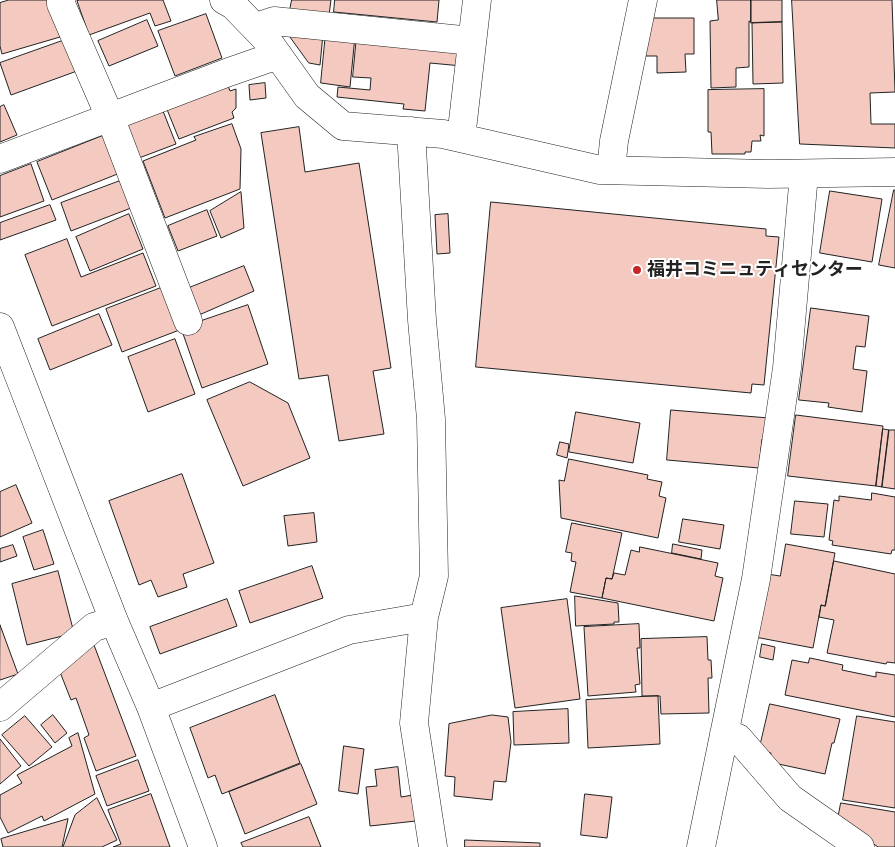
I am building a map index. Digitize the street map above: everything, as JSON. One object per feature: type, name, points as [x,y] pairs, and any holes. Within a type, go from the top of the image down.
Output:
[{"type":"street","points":[[61,0],[61,4],[110,117],[188,321]]},
{"type":"street","points":[[224,0],[233,5],[268,40],[307,96],[343,126],[443,134],[600,170],[768,174],[895,172]]},
{"type":"street","points":[[461,138],[477,0]]},
{"type":"street","points":[[611,170],[614,141],[643,0]]},
{"type":"street","points":[[256,27],[274,21],[472,41]]},
{"type":"street","points":[[0,159],[278,55]]},
{"type":"street","points":[[411,131],[422,320],[431,419],[434,576],[424,617],[414,723],[433,847]]},
{"type":"street","points":[[701,847],[756,579],[787,368],[804,174]]},
{"type":"street","points":[[0,327],[114,620],[151,707],[203,847]]},
{"type":"street","points":[[151,707],[349,630],[424,617]]},
{"type":"street","points":[[0,707],[94,627],[114,620]]},
{"type":"street","points":[[724,734],[738,738],[790,798],[860,847]]},
{"type":"building","points":[[9,0],[50,0],[60,37],[2,54],[0,46],[0,3]]},
{"type":"building","points":[[163,0],[171,21],[155,26],[150,13],[89,35],[77,1]]},
{"type":"building","points":[[292,0],[331,0],[329,15],[290,10]]},
{"type":"building","points":[[335,0],[439,0],[437,22],[334,12]]},
{"type":"building","points":[[717,0],[751,0],[749,67],[736,68],[736,87],[711,88],[710,21],[718,20]]},
{"type":"building","points":[[751,0],[782,0],[782,22],[751,23]]},
{"type":"building","points":[[792,0],[892,0],[895,92],[870,93],[871,124],[895,124],[895,148],[800,144]]},
{"type":"building","points":[[206,14],[222,58],[175,76],[158,31]]},
{"type":"building","points":[[644,18],[694,18],[694,54],[685,54],[686,72],[657,73],[657,56],[644,56]]},
{"type":"building","points":[[147,20],[158,46],[109,66],[98,41]]},
{"type":"building","points":[[782,22],[783,83],[753,84],[752,23]]},
{"type":"building","points":[[286,31],[323,34],[320,65],[309,63]]},
{"type":"building","points":[[326,32],[355,36],[350,87],[321,83]]},
{"type":"building","points":[[357,35],[464,44],[462,66],[430,63],[425,111],[403,109],[404,104],[337,97],[338,87],[370,90],[371,78],[353,77]]},
{"type":"building","points":[[65,40],[77,71],[11,95],[0,63]]},
{"type":"building","points":[[227,83],[230,91],[236,89],[236,108],[232,112],[234,118],[179,139],[166,107]]},
{"type":"building","points":[[265,83],[266,98],[250,100],[249,85]]},
{"type":"building","points":[[764,89],[764,136],[760,135],[761,141],[752,141],[751,152],[745,152],[745,154],[712,154],[711,132],[708,132],[708,90]]},
{"type":"building","points":[[4,105],[17,135],[0,142],[0,107]]},
{"type":"building","points":[[163,111],[176,144],[139,158],[126,125]]},
{"type":"building","points":[[232,124],[241,149],[240,189],[165,218],[143,161],[196,140],[194,137]]},
{"type":"building","points":[[299,127],[305,172],[359,163],[391,368],[373,371],[384,434],[339,441],[328,375],[299,379],[261,133]]},
{"type":"building","points":[[105,135],[120,173],[52,200],[37,162]]},
{"type":"building","points":[[31,164],[44,201],[0,217],[0,176]]},
{"type":"building","points":[[120,181],[131,208],[71,231],[61,203]]},
{"type":"building","points":[[895,190],[895,268],[879,265]]},
{"type":"building","points":[[830,191],[882,199],[872,262],[820,253]]},
{"type":"building","points":[[241,192],[244,228],[221,238],[210,211]]},
{"type":"building","points":[[491,202],[766,229],[766,236],[779,237],[764,385],[752,384],[751,393],[476,367]]},
{"type":"building","points":[[50,205],[56,220],[0,240],[0,223]]},
{"type":"building","points":[[207,210],[217,236],[178,251],[168,226]]},
{"type":"building","points":[[129,214],[143,249],[90,271],[76,237]]},
{"type":"building","points":[[448,214],[450,253],[437,254],[435,215]]},
{"type":"building","points":[[67,239],[81,277],[143,253],[156,286],[52,326],[25,255]]},
{"type":"building","points":[[244,266],[254,291],[199,315],[189,288]]},
{"type":"building","points":[[166,286],[182,329],[122,352],[106,309]]},
{"type":"building","points":[[248,305],[268,364],[202,388],[181,328]]},
{"type":"building","points":[[811,308],[869,316],[865,347],[856,346],[853,369],[867,371],[862,412],[828,407],[829,403],[799,400]]},
{"type":"building","points":[[99,314],[112,345],[50,370],[38,339]]},
{"type":"building","points":[[175,339],[195,394],[148,412],[128,357]]},
{"type":"building","points":[[250,382],[288,403],[310,458],[243,486],[207,400]]},
{"type":"building","points":[[671,410],[769,418],[767,439],[762,439],[759,468],[667,460]]},
{"type":"building","points":[[576,412],[640,423],[633,463],[569,452]]},
{"type":"building","points":[[796,415],[883,426],[876,486],[788,476]]},
{"type":"building","points":[[883,429],[889,430],[882,487],[876,486]]},
{"type":"building","points":[[889,430],[895,430],[895,489],[882,487]]},
{"type":"building","points":[[560,442],[569,444],[567,458],[557,455]]},
{"type":"building","points":[[569,459],[648,475],[647,479],[662,482],[659,496],[666,498],[658,538],[561,518],[559,480],[564,481]]},
{"type":"building","points":[[182,474],[214,563],[183,574],[187,587],[158,597],[151,580],[139,585],[109,501]]},
{"type":"building","points":[[16,485],[32,523],[0,537],[0,492]]},
{"type":"building","points":[[872,493],[895,497],[895,550],[892,550],[891,554],[832,545],[833,541],[829,540],[834,500],[839,501],[839,496],[871,500]]},
{"type":"building","points":[[795,501],[828,504],[824,537],[791,534]]},
{"type":"building","points":[[314,513],[317,542],[288,546],[284,516]]},
{"type":"building","points":[[683,519],[724,525],[720,549],[679,542]]},
{"type":"building","points":[[572,523],[622,533],[612,579],[606,578],[602,598],[570,592],[576,562],[571,561],[572,553],[566,552]]},
{"type":"building","points":[[43,530],[54,564],[34,570],[23,537]]},
{"type":"building","points":[[673,544],[702,550],[701,559],[672,553]]},
{"type":"building","points":[[786,544],[835,553],[825,606],[821,605],[813,648],[755,637],[767,574],[780,576]]},
{"type":"building","points":[[13,545],[17,556],[0,562],[0,549]]},
{"type":"building","points":[[640,547],[718,563],[715,576],[723,578],[714,621],[602,598],[606,578],[612,579],[614,573],[625,575],[631,550],[639,552]]},
{"type":"building","points":[[834,561],[895,574],[895,663],[887,662],[886,664],[827,653],[834,620],[819,617],[821,605],[825,606]]},
{"type":"building","points":[[312,566],[323,598],[250,623],[239,591]]},
{"type":"building","points":[[58,571],[74,633],[27,645],[12,584]]},
{"type":"building","points":[[575,596],[618,603],[619,622],[614,622],[614,624],[576,626]]},
{"type":"building","points":[[227,599],[237,626],[160,654],[150,627]]},
{"type":"building","points":[[567,599],[580,699],[515,708],[501,608]]},
{"type":"building","points":[[639,624],[640,648],[637,648],[640,684],[635,685],[636,692],[588,696],[584,627]]},
{"type":"building","points":[[0,625],[18,674],[0,680]]},
{"type":"building","points":[[707,637],[708,660],[711,660],[712,678],[708,678],[709,713],[661,714],[660,696],[642,696],[641,639]]},
{"type":"building","points":[[762,644],[775,647],[773,660],[760,657]]},
{"type":"building","points":[[94,645],[136,756],[96,771],[84,738],[89,735],[76,698],[71,700],[58,667],[71,654]]},
{"type":"building","points":[[810,658],[843,665],[842,670],[876,677],[876,672],[895,675],[895,717],[785,695],[792,660],[808,663]]},
{"type":"building","points":[[275,695],[300,763],[222,794],[215,775],[208,778],[190,728]]},
{"type":"building","points":[[658,696],[660,744],[588,748],[586,700]]},
{"type":"building","points":[[770,704],[840,719],[825,774],[769,762],[771,753],[759,751]]},
{"type":"building","points":[[568,709],[569,743],[514,745],[513,712]]},
{"type":"building","points":[[53,715],[67,733],[55,743],[41,725]]},
{"type":"building","points":[[492,715],[508,717],[511,742],[506,782],[494,781],[492,800],[454,796],[455,777],[445,776],[449,724]]},
{"type":"building","points":[[25,716],[52,747],[29,766],[2,735]]},
{"type":"building","points":[[857,716],[895,722],[895,808],[843,800]]},
{"type":"building","points":[[78,733],[95,794],[44,821],[42,816],[8,833],[0,817],[0,795],[22,783],[17,775],[72,746],[69,738]]},
{"type":"building","points":[[0,739],[21,766],[0,784]]},
{"type":"building","points":[[344,746],[364,749],[358,794],[339,791]]},
{"type":"building","points":[[138,760],[149,791],[107,806],[96,776]]},
{"type":"building","points":[[301,764],[317,804],[245,834],[229,792]]},
{"type":"building","points":[[398,767],[401,797],[413,795],[416,821],[370,826],[366,787],[377,786],[375,770]]},
{"type":"building","points":[[151,794],[170,847],[113,847],[121,844],[108,810]]},
{"type":"building","points":[[585,794],[612,797],[607,838],[581,835]]},
{"type":"building","points":[[97,798],[117,840],[102,847],[63,847],[75,815]]},
{"type":"building","points":[[841,803],[895,812],[895,847],[878,847],[838,819]]},
{"type":"building","points":[[309,817],[321,847],[243,847],[241,843]]},
{"type":"building","points":[[68,819],[62,847],[3,847],[1,839]]},
{"type":"building","points":[[465,840],[540,843],[540,847],[465,847]]},
{"type":"place","name":"福井コミニュティセンター","points":[[637,270]]}]
